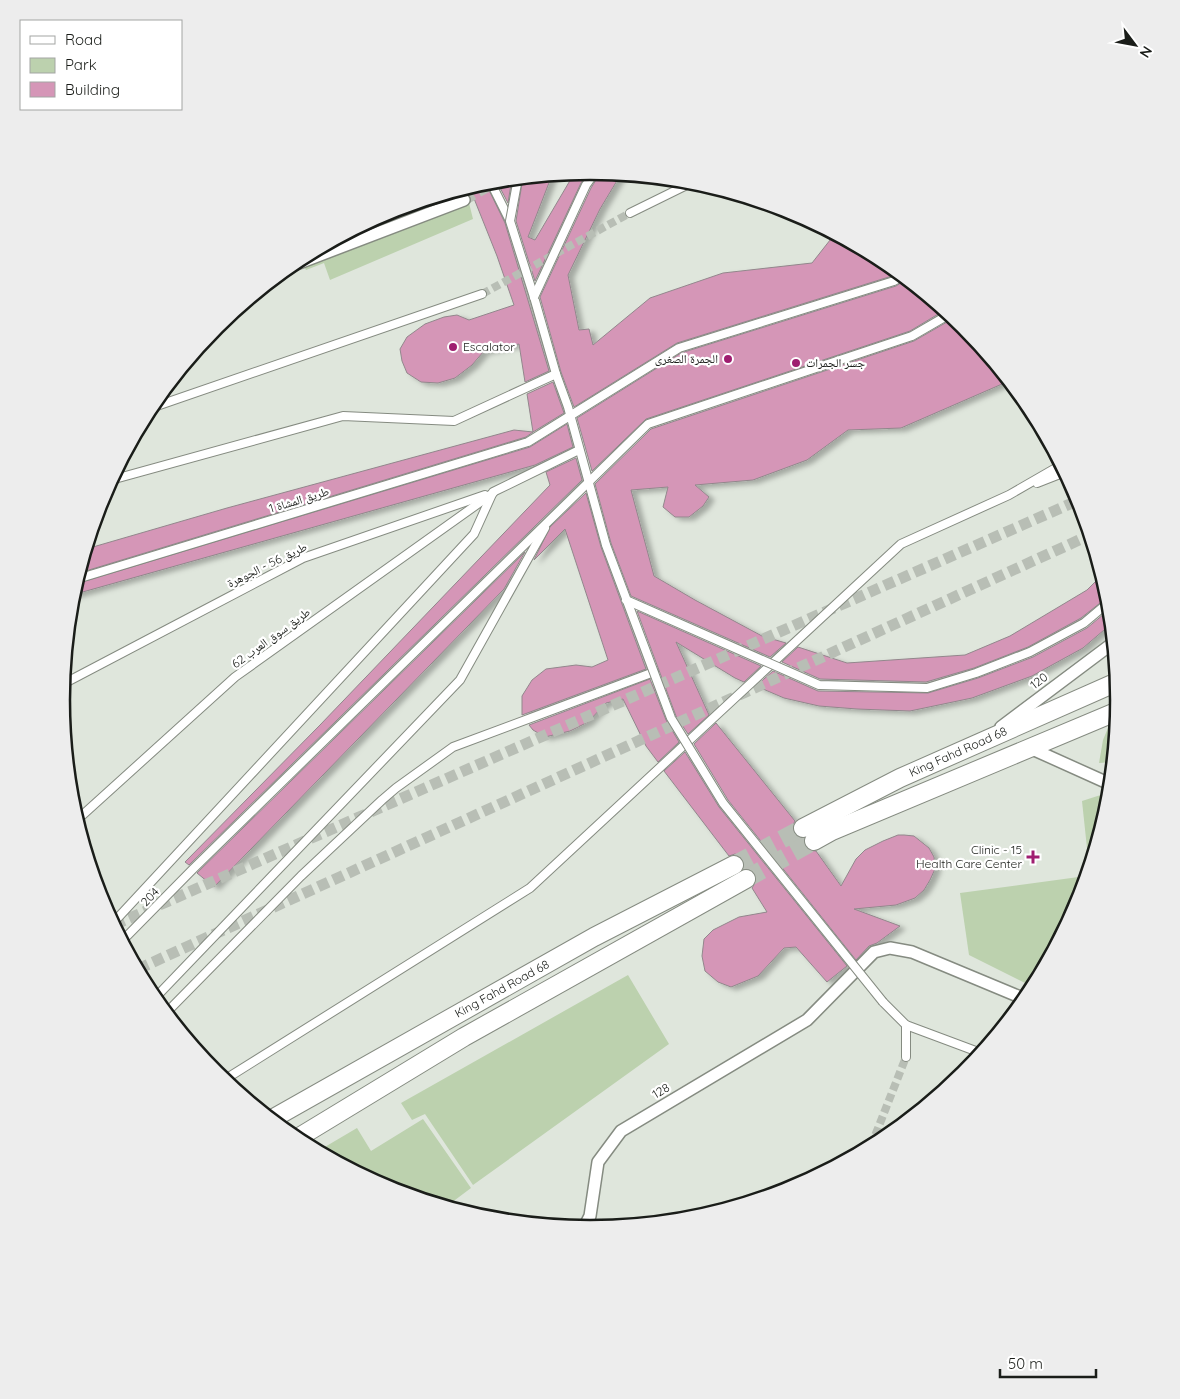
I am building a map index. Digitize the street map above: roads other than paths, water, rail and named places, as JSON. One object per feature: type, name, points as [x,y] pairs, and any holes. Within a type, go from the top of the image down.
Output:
[{"type":"main road","name":"King Fahd Road 68","points":[[1110,685],[900,778],[808,835],[832,831],[1110,715]]},
{"type":"main road","name":"King Fahd Road 68","points":[[278,1116],[594,937],[734,864]]},
{"type":"main road","name":"King Fahd Road 68","points":[[304,1134],[464,1037],[746,879]]},
{"type":"street","points":[[534,297],[589,180]]},
{"type":"street","points":[[510,221],[517,185]]},
{"type":"street","points":[[494,188],[510,221],[534,297],[556,374],[568,407],[606,545],[671,718],[723,803],[883,1002],[906,1025],[973,1050]]},
{"type":"street","points":[[630,213],[683,188]]},
{"type":"street","points":[[321,255],[464,200]]},
{"type":"street","name":"طريق المشاة 1","points":[[85,577],[528,442],[679,348],[896,279]]},
{"type":"street","points":[[163,404],[482,294]]},
{"type":"street","name":"204","points":[[127,935],[648,424],[912,336],[943,318]]},
{"type":"street","points":[[121,477],[343,416],[454,421],[556,374]]},
{"type":"street","points":[[119,917],[474,534],[494,492],[579,450]]},
{"type":"street","points":[[1009,495],[1055,468]]},
{"type":"street","points":[[231,1075],[530,888],[902,544],[1058,475]]},
{"type":"street","name":"طريق 56 - الجوهرة","points":[[71,680],[303,558],[494,492]]},
{"type":"street","name":"طريق سوق العرب 62","points":[[83,814],[235,677],[494,492]]},
{"type":"street","points":[[161,992],[460,680],[550,520]]},
{"type":"street","points":[[626,600],[819,685],[926,688],[976,673],[1030,652],[1084,623],[1102,608]]},
{"type":"street","name":"120","points":[[982,742],[1107,647]]},
{"type":"street","points":[[171,1008],[301,876],[382,800],[453,747],[654,672]]},
{"type":"street","points":[[1030,748],[1104,781]]},
{"type":"street","name":"128","points":[[588,1220],[598,1162],[621,1132],[807,1020],[874,952],[890,948],[912,952],[1017,996]]},
{"type":"street","points":[[906,1025],[906,1057]]},
{"type":"tunnel","points":[[464,200],[479,191]]},
{"type":"tunnel","points":[[482,294],[630,213]]},
{"type":"tunnel","points":[[121,922],[1071,504]]},
{"type":"tunnel","points":[[144,966],[1084,538]]},
{"type":"tunnel","points":[[734,865],[803,828]]},
{"type":"tunnel","points":[[746,879],[814,841]]},
{"type":"tunnel","points":[[876,1134],[906,1057]]},
{"type":"place","name":"Escalator","points":[[453,347]]},
{"type":"place","name":"الجمرة الصغرى","points":[[728,359]]},
{"type":"place","name":"جسر الجمرات","points":[[796,363]]},
{"type":"place","name":"Clinic - 15 Health Care Center","points":[[1033,857]]}]
